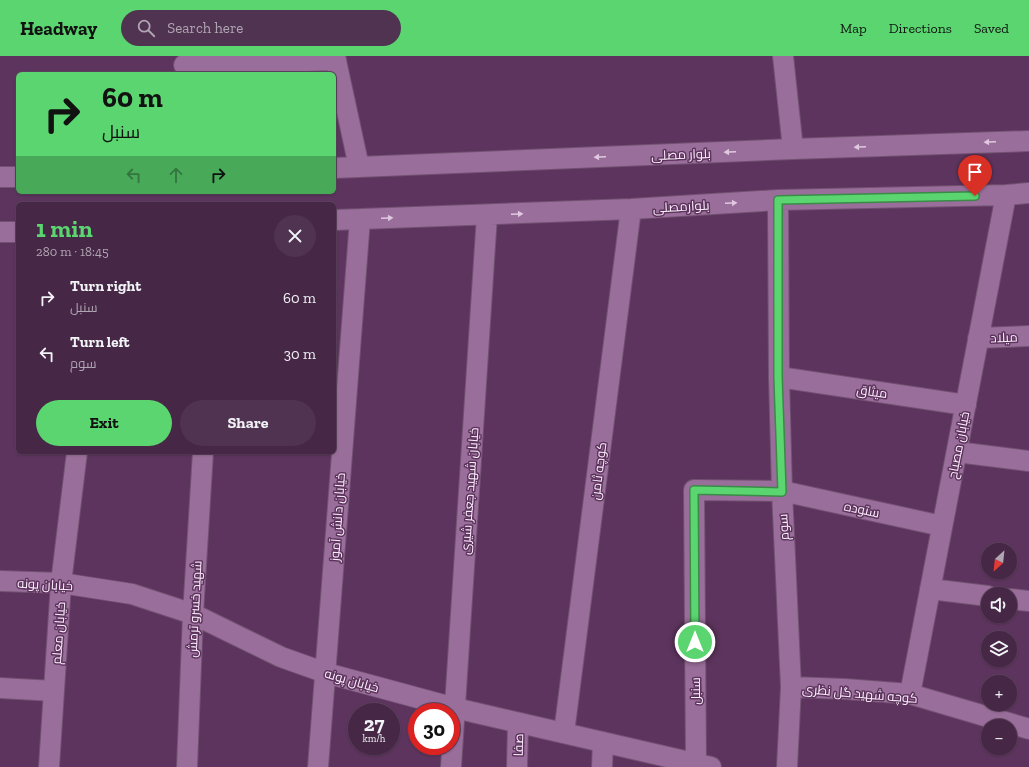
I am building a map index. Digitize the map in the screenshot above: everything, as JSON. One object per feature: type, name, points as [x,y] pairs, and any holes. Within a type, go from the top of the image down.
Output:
[{"type":"street","points":[[783,56],[793,149]]},
{"type":"street","points":[[184,65],[336,58],[359,167]]},
{"type":"street","name":"بلوار مصلی","points":[[336,168],[1029,141]]},
{"type":"street","points":[[0,177],[16,177]]},
{"type":"street","name":"بلوارمصلی","points":[[336,220],[631,209],[778,200],[1006,195],[1029,193]]},
{"type":"street","name":"خیابان مصباح","points":[[910,694],[1006,195]]},
{"type":"street","name":"سوم","points":[[778,200],[778,377],[791,687]]},
{"type":"street","name":"کوچه ثامن","points":[[564,733],[631,209]]},
{"type":"street","name":"خیابان شهید جعفر شیری","points":[[454,703],[487,215]]},
{"type":"street","name":"خیابان دانش آموز","points":[[318,767],[360,219]]},
{"type":"street","points":[[0,232],[16,232]]},
{"type":"street","name":"میلاد","points":[[978,338],[1029,336]]},
{"type":"street","name":"میثاق","points":[[778,377],[966,405]]},
{"type":"street","points":[[957,452],[1029,461]]},
{"type":"street","name":"خیابان معلم","points":[[49,767],[61,583],[76,454]]},
{"type":"street","name":"شهید خسرو ترمش","points":[[187,767],[193,614],[203,454]]},
{"type":"street","name":"سنبل","points":[[690,764],[694,490],[782,492]]},
{"type":"street","name":"ستوده","points":[[782,492],[942,526]]},
{"type":"street","name":"خیابان پونه","points":[[0,582],[61,583],[132,594],[193,614],[281,657],[326,673],[436,703]]},
{"type":"street","points":[[930,589],[981,595]]},
{"type":"street","points":[[1017,600],[1029,601]]},
{"type":"street","name":"کوچه شهید گل نظری","points":[[787,767],[791,687],[910,694],[1029,729]]},
{"type":"street","points":[[0,688],[54,691]]},
{"type":"street","name":"خیابان پونه","points":[[460,709],[603,742],[690,764]]},
{"type":"street","name":"صفا","points":[[517,767],[518,723]]},
{"type":"street","points":[[602,767],[603,742]]},
{"type":"street","name":"خیابان شهید جعفر شیری","points":[[450,767],[451,755]]},
{"type":"route","points":[[695,642],[694,490],[782,492],[778,377],[778,200],[975,196]]}]
